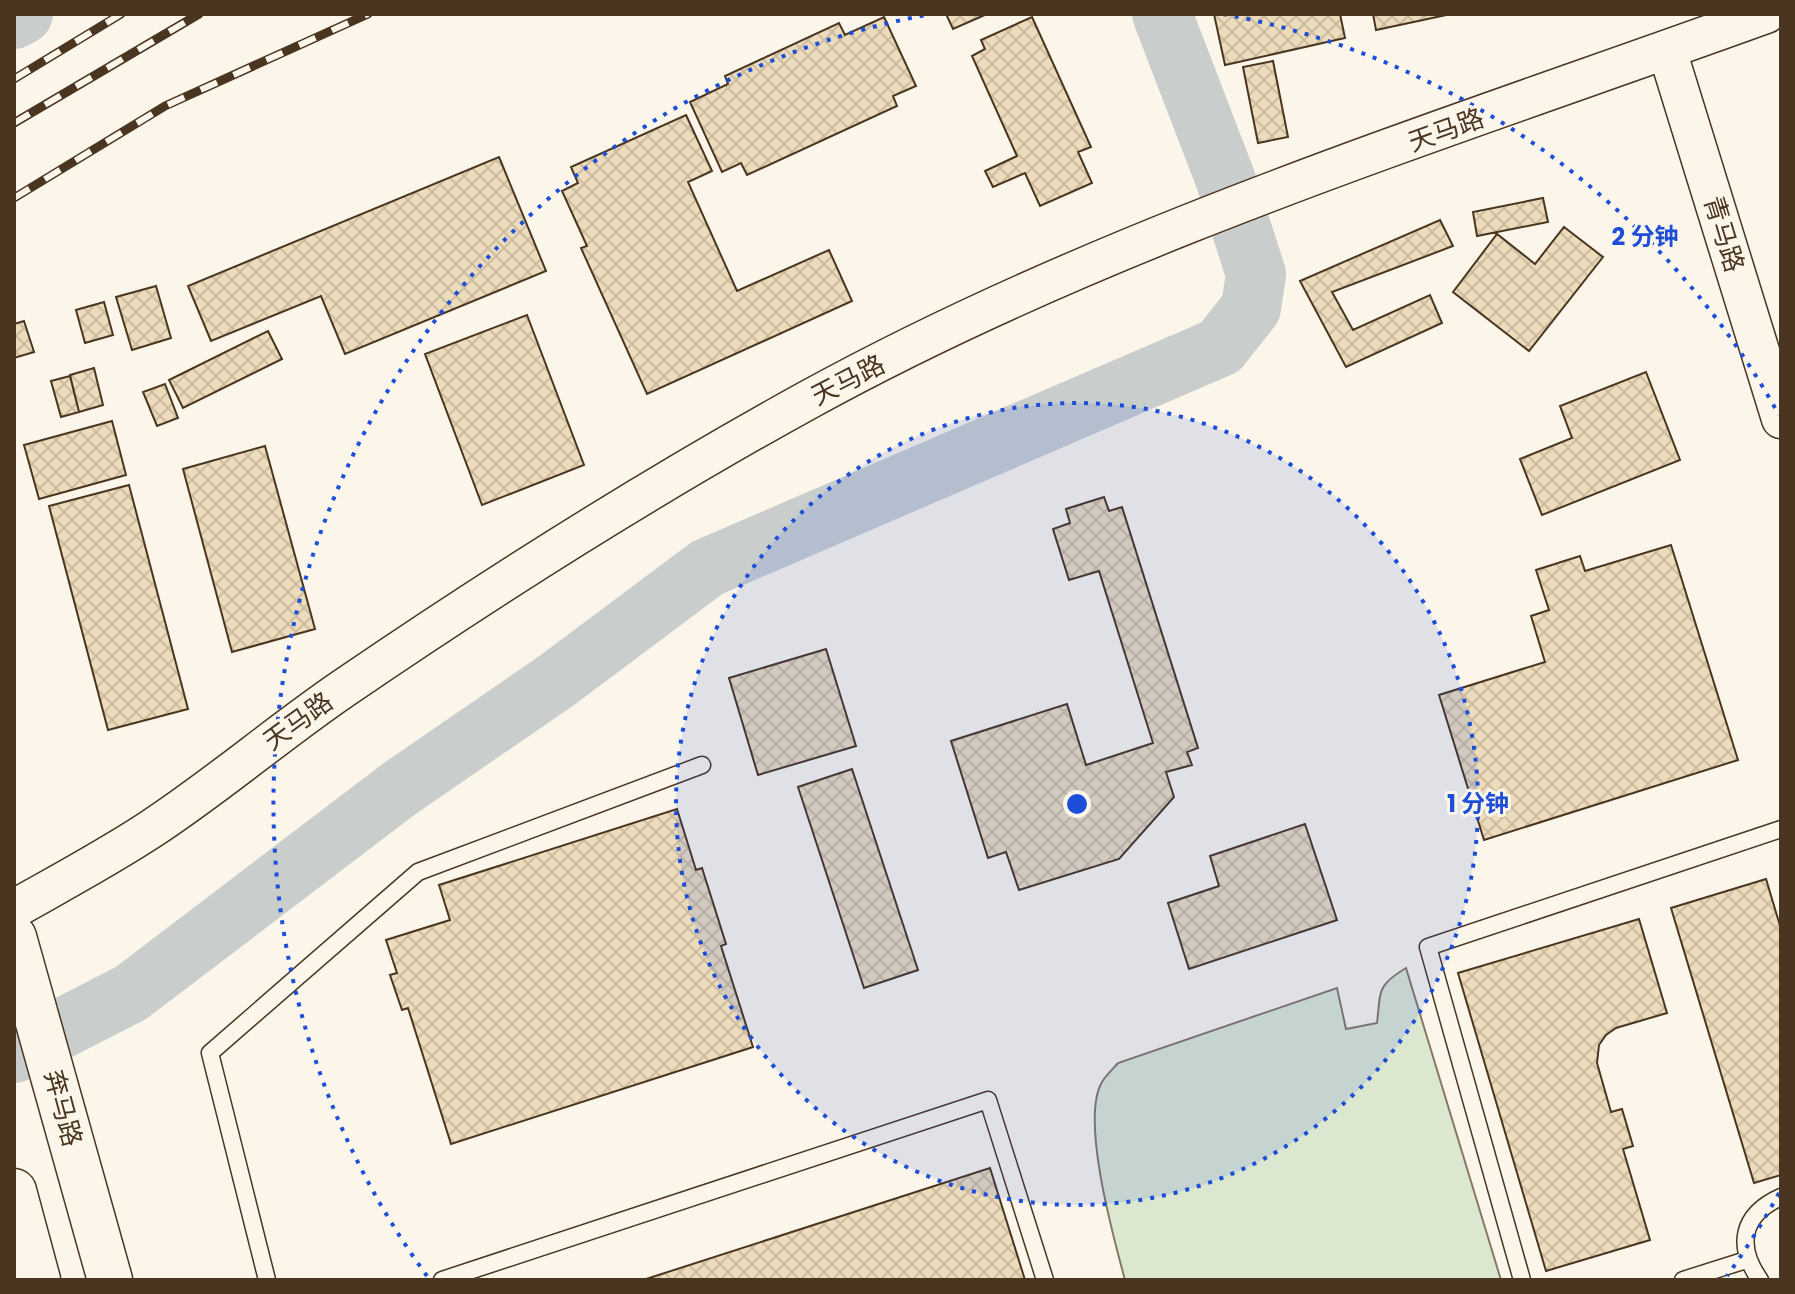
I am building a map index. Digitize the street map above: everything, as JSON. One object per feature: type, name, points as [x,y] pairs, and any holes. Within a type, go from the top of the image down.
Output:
[{"type":"main road","name":"奔马路","points":[[14,937],[110,1280]]},
{"type":"main road","points":[[14,1191],[38,1280]]},
{"type":"street","name":"天马路","points":[[14,909],[151,829],[352,683],[530,563],[672,476],[814,396],[972,317],[1188,226],[1766,14]]},
{"type":"street","name":"青马路","points":[[1667,50],[1781,419]]},
{"type":"lane","points":[[267,1280],[210,1053],[418,872],[702,765]]},
{"type":"lane","points":[[1522,1280],[1428,947],[1781,829]]},
{"type":"lane","points":[[442,1280],[988,1100],[1045,1280]]},
{"type":"lane","points":[[1760,1280],[1746,1260],[1744,1243],[1749,1225],[1766,1203],[1781,1197]]},
{"type":"lane","points":[[1683,1280],[1746,1260]]},
{"type":"green space","points":[[1406,968],[1501,1280],[1125,1280],[1101,1180],[1095,1123],[1096,1099],[1102,1082],[1118,1063],[1337,988],[1346,1029],[1377,1023],[1382,990],[1389,980]]},
{"type":"building","points":[[946,14],[987,14],[953,29]]},
{"type":"building","points":[[1214,14],[1340,14],[1345,38],[1225,65]]},
{"type":"building","points":[[1373,14],[1451,14],[1376,30]]},
{"type":"building","points":[[884,17],[916,86],[893,96],[897,106],[747,175],[741,163],[722,172],[690,102],[728,84],[725,76],[839,23],[845,35]]},
{"type":"building","points":[[1032,17],[1091,147],[1078,152],[1092,183],[1040,206],[1025,173],[993,187],[985,171],[1017,156],[972,56],[985,49],[981,40]]},
{"type":"building","points":[[1273,61],[1288,137],[1258,143],[1243,67]]},
{"type":"building","points":[[686,115],[712,171],[688,182],[737,291],[829,250],[852,301],[647,394],[581,248],[587,246],[562,191],[578,183],[571,167]]},
{"type":"building","points":[[499,157],[546,271],[345,354],[321,296],[211,341],[188,286]]},
{"type":"building","points":[[1543,198],[1548,222],[1477,236],[1473,212]]},
{"type":"building","points":[[1440,220],[1453,246],[1332,292],[1353,330],[1430,295],[1442,323],[1346,367],[1300,281]]},
{"type":"building","points":[[1564,227],[1603,257],[1529,351],[1453,292],[1497,234],[1535,264]]},
{"type":"building","points":[[156,286],[171,338],[132,350],[116,297]]},
{"type":"building","points":[[104,302],[113,335],[85,343],[76,310]]},
{"type":"building","points":[[527,315],[584,465],[482,505],[425,354]]},
{"type":"building","points":[[24,321],[34,352],[14,358],[14,324]]},
{"type":"building","points":[[268,331],[282,359],[183,408],[169,380]]},
{"type":"building","points":[[94,368],[103,405],[79,412],[70,375]]},
{"type":"building","points":[[1646,372],[1680,460],[1542,515],[1520,459],[1572,438],[1560,406]]},
{"type":"building","points":[[70,376],[79,412],[61,417],[51,381]]},
{"type":"building","points":[[165,384],[178,418],[157,426],[143,392]]},
{"type":"building","points":[[112,421],[126,475],[39,499],[24,445]]},
{"type":"building","points":[[265,446],[315,629],[232,652],[183,469]]},
{"type":"building","points":[[129,485],[188,709],[108,730],[49,506]]},
{"type":"building","points":[[1104,497],[1109,511],[1122,507],[1198,748],[1187,752],[1192,765],[1166,772],[1174,797],[1119,859],[1019,890],[1006,852],[988,858],[951,741],[1067,704],[1086,765],[1153,743],[1099,571],[1069,580],[1053,529],[1070,523],[1066,509]]},
{"type":"building","points":[[1671,545],[1738,760],[1484,840],[1439,695],[1545,662],[1531,616],[1549,610],[1536,570],[1580,556],[1585,571]]},
{"type":"building","points":[[826,649],[856,746],[758,775],[729,678]]},
{"type":"building","points":[[852,769],[918,970],[864,988],[798,787]]},
{"type":"building","points":[[677,809],[696,870],[702,868],[726,944],[721,946],[753,1047],[451,1144],[408,1008],[402,1010],[390,975],[397,973],[386,940],[450,920],[439,885]]},
{"type":"building","points":[[1305,824],[1337,920],[1189,969],[1168,903],[1219,886],[1210,856]]},
{"type":"building","points":[[1766,879],[1781,929],[1781,1175],[1754,1183],[1671,908]]},
{"type":"building","points":[[1639,919],[1667,1013],[1616,1028],[1606,1035],[1599,1045],[1597,1063],[1611,1112],[1622,1109],[1633,1146],[1623,1149],[1650,1240],[1546,1271],[1458,973]]},
{"type":"building","points":[[990,1168],[1025,1280],[643,1280]]},
{"type":"waterway","points":[[14,19],[23,14]]},
{"type":"waterway","points":[[14,1053],[131,993],[399,789],[556,681],[707,568],[1220,347],[1251,308],[1256,274],[1225,178],[1162,14]]},
{"type":"railway","points":[[14,79],[121,14]]},
{"type":"railway","points":[[14,123],[199,14]]},
{"type":"railway","points":[[14,198],[165,106],[368,14]]}]
